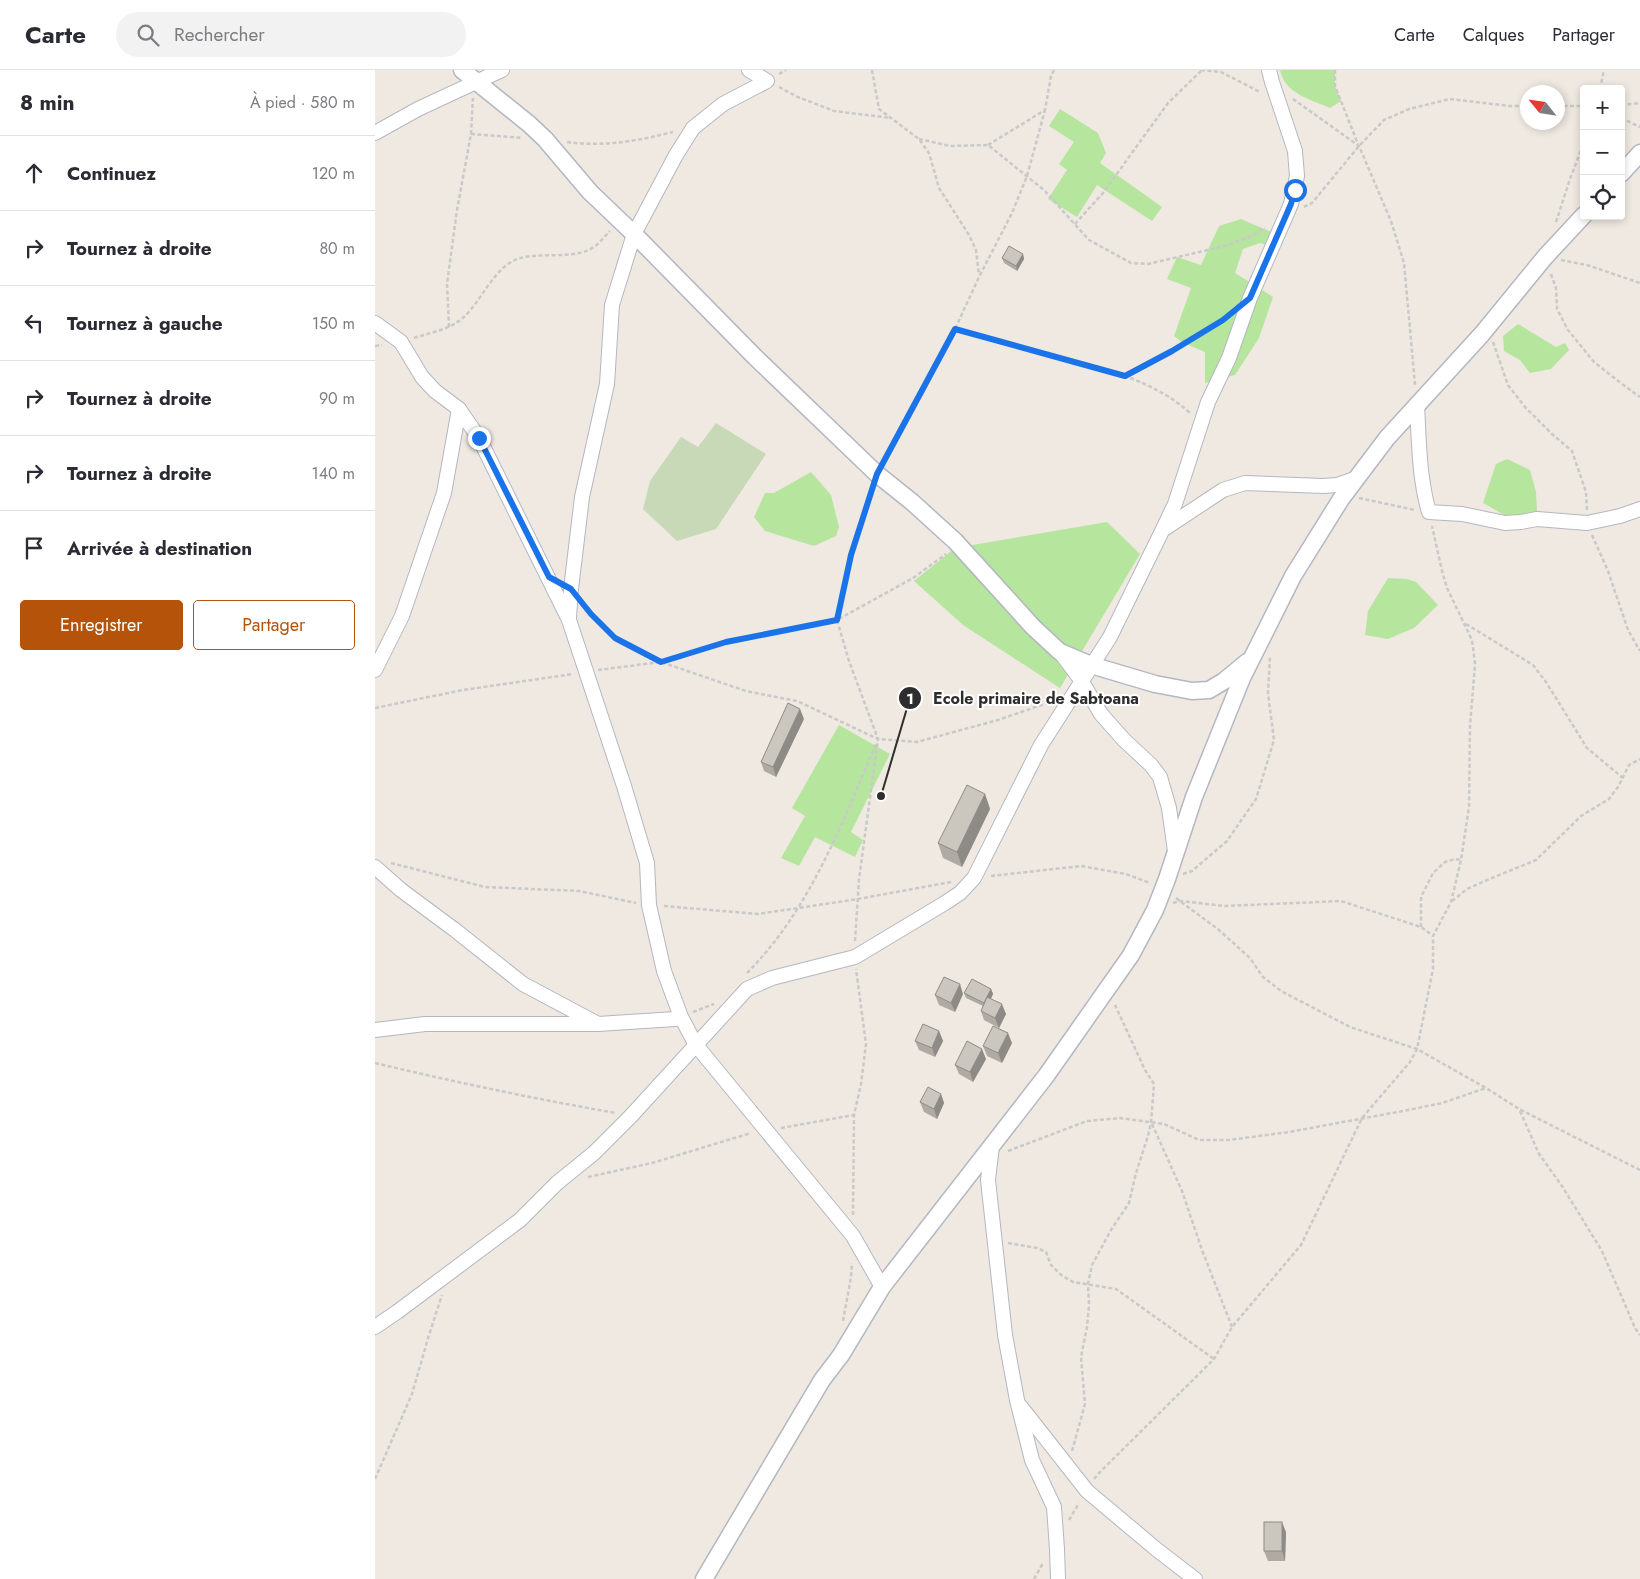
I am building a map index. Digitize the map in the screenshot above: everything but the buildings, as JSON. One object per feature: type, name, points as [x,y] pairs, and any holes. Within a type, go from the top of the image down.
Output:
[{"type":"street","points":[[462,70],[545,139],[590,192],[755,357],[877,474],[912,502],[955,541],[1033,627],[1060,652],[1081,680],[1105,718],[1124,740],[1151,765],[1160,777],[1169,808],[1175,852]]},
{"type":"street","points":[[375,132],[418,109],[502,70]]},
{"type":"street","points":[[749,70],[767,81]]},
{"type":"street","points":[[375,1327],[520,1220],[557,1183],[594,1153],[631,1116],[747,989],[773,978],[855,956],[945,903],[974,878],[1041,745],[1110,636],[1175,504],[1208,402],[1229,358],[1250,298],[1291,204],[1297,176],[1295,151],[1269,70]]},
{"type":"street","points":[[569,620],[582,497],[607,384],[612,305],[633,234],[693,128],[723,104],[767,81]]},
{"type":"street","points":[[1625,170],[1640,153]]},
{"type":"street","points":[[704,1579],[822,1380],[841,1354],[882,1287],[992,1152],[1131,955],[1155,910],[1194,797],[1242,678],[1293,576],[1346,493],[1387,438],[1482,334],[1545,257],[1580,219]]},
{"type":"street","points":[[375,323],[401,342],[422,377],[435,391],[459,408],[479,438],[569,620],[624,786],[647,863],[649,905],[664,971],[681,1016],[695,1045],[853,1236],[882,1287]]},
{"type":"street","points":[[1417,405],[1423,481],[1429,512],[1462,514],[1505,523],[1537,520],[1587,523],[1620,516],[1640,509]]},
{"type":"street","points":[[375,670],[402,616],[444,493],[459,408]]},
{"type":"street","points":[[1163,529],[1223,490],[1245,483],[1323,486],[1337,485],[1357,478]]},
{"type":"street","points":[[1060,652],[1091,665],[1155,684],[1192,691],[1209,690],[1225,681],[1252,657]]},
{"type":"street","points":[[380,864],[401,890],[523,984],[598,1024]]},
{"type":"street","points":[[375,1030],[425,1024],[598,1024],[675,1019],[681,1016]]},
{"type":"street","points":[[992,1152],[988,1180],[1005,1335],[1017,1400],[1032,1460],[1053,1507],[1057,1539],[1058,1579]]},
{"type":"street","points":[[1017,1400],[1087,1491],[1195,1579]]},
{"type":"path","points":[[872,70],[879,109],[919,138],[929,153],[939,188],[969,235],[976,250],[979,277]]},
{"type":"path","points":[[853,1236],[854,1115],[861,1084],[866,1044],[855,956],[858,899],[878,739],[849,661],[837,620],[851,555],[877,474],[955,329],[1012,213],[1027,176],[1054,70]]},
{"type":"path","points":[[1075,224],[1103,193],[1168,103],[1202,70],[1221,72],[1278,100],[1299,104]]},
{"type":"path","points":[[1335,70],[1335,86],[1391,221],[1404,262],[1417,405]]},
{"type":"path","points":[[1602,85],[1604,70]]},
{"type":"path","points":[[767,81],[798,97],[834,110],[891,118]]},
{"type":"path","points":[[449,327],[447,284],[457,210],[471,134],[476,83]]},
{"type":"path","points":[[1292,98],[1359,146]]},
{"type":"path","points":[[988,145],[1044,190],[1089,240],[1131,263],[1148,264],[1225,246],[1254,235],[1312,203],[1359,146],[1384,120],[1409,109],[1450,99],[1520,106]]},
{"type":"path","points":[[1625,105],[1640,104]]},
{"type":"path","points":[[1565,106],[1580,106]]},
{"type":"path","points":[[919,138],[950,146],[988,145],[1045,110]]},
{"type":"path","points":[[1625,120],[1640,127]]},
{"type":"path","points":[[471,134],[585,144],[633,142],[693,128]]},
{"type":"path","points":[[1556,222],[1580,153]]},
{"type":"path","points":[[375,346],[401,342],[449,327],[465,316],[499,273],[512,262],[529,257],[578,253],[593,248],[620,221]]},
{"type":"path","points":[[1545,257],[1587,266],[1640,283]]},
{"type":"path","points":[[1545,257],[1556,288],[1557,309],[1568,330],[1594,362],[1640,397]]},
{"type":"path","points":[[1125,376],[1172,351],[1230,314]]},
{"type":"path","points":[[955,329],[1125,376],[1149,385],[1166,394],[1186,409],[1201,424]]},
{"type":"path","points":[[1482,334],[1495,343],[1508,385],[1525,407],[1572,451],[1586,492],[1587,523],[1608,571],[1628,630],[1640,651]]},
{"type":"path","points":[[1057,1539],[1099,1473],[1214,1359],[1232,1327],[1301,1246],[1363,1118],[1410,1062],[1417,1048],[1433,969],[1433,936],[1451,902],[1461,860],[1469,807],[1470,726],[1475,664],[1474,647],[1441,571],[1429,512],[1363,499],[1346,493]]},
{"type":"path","points":[[375,708],[463,690],[661,662],[726,642],[837,620],[913,578],[952,549],[955,541]]},
{"type":"path","points":[[571,589],[591,614],[615,638],[661,662],[746,691],[797,701],[878,739],[917,742],[998,720],[1074,694]]},
{"type":"path","points":[[1465,623],[1533,665],[1546,682],[1587,748],[1623,778]]},
{"type":"path","points":[[1165,884],[1192,872],[1227,841],[1256,799],[1274,740],[1268,693],[1270,657]]},
{"type":"path","points":[[742,978],[761,960],[798,908],[826,860],[878,739]]},
{"type":"path","points":[[1451,902],[1467,889],[1536,860],[1581,816],[1609,800],[1629,766],[1640,759]]},
{"type":"path","points":[[1421,927],[1421,897],[1433,873],[1445,862],[1455,858],[1461,860]]},
{"type":"path","points":[[380,864],[485,887],[579,891],[649,905],[758,914],[858,899],[974,878],[1081,866],[1126,874],[1165,884],[1180,901],[1219,930],[1250,958],[1263,977],[1281,991],[1350,1027],[1417,1048],[1519,1109],[1640,1170]]},
{"type":"path","points":[[1155,910],[1180,901],[1225,906],[1341,901],[1421,927],[1433,936]]},
{"type":"path","points":[[1068,1468],[1085,1404],[1081,1357],[1087,1327],[1088,1284],[1092,1265],[1111,1230],[1129,1203],[1151,1123],[1153,1084],[1107,989]]},
{"type":"path","points":[[375,1063],[558,1104],[631,1116]]},
{"type":"path","points":[[992,1152],[1087,1121],[1120,1118],[1164,1124],[1199,1140],[1219,1140],[1289,1132],[1442,1103],[1486,1088]]},
{"type":"path","points":[[1519,1109],[1539,1154],[1562,1186],[1602,1251],[1640,1336]]},
{"type":"path","points":[[585,1177],[652,1162],[742,1134],[854,1115]]},
{"type":"path","points":[[1151,1123],[1183,1191],[1202,1250],[1232,1327]]},
{"type":"path","points":[[994,1241],[1037,1248],[1046,1252],[1051,1265],[1061,1276],[1073,1282],[1116,1289],[1214,1359]]},
{"type":"path","points":[[843,1324],[852,1260]]},
{"type":"path","points":[[375,1479],[412,1394],[451,1270]]},
{"type":"green space","points":[[1280,70],[1335,70],[1335,86],[1341,101],[1330,108],[1299,95],[1287,85]]},
{"type":"green space","points":[[1060,109],[1098,133],[1106,153],[1100,163],[1162,207],[1152,221],[1097,185],[1077,217],[1048,199],[1067,170],[1059,164],[1074,142],[1049,126]]},
{"type":"green space","points":[[1241,219],[1276,234],[1271,246],[1260,243],[1243,249],[1235,273],[1273,297],[1259,338],[1235,375],[1205,383],[1205,352],[1182,342],[1174,336],[1191,288],[1167,279],[1177,257],[1201,265],[1219,226]]},
{"type":"green space","points":[[1518,324],[1556,347],[1565,343],[1569,350],[1551,369],[1530,373],[1520,360],[1504,351],[1503,336]]},
{"type":"green space","points":[[716,423],[766,454],[716,529],[677,541],[643,509],[650,481],[681,437],[698,447]]},
{"type":"green space","points":[[1507,459],[1530,470],[1536,492],[1537,511],[1532,514],[1506,516],[1483,503],[1496,464]]},
{"type":"green space","points":[[811,472],[831,495],[839,527],[836,536],[814,546],[765,531],[754,517],[765,493],[774,493]]},
{"type":"green space","points":[[1107,522],[1140,554],[1060,688],[963,625],[914,581],[955,548]]},
{"type":"green space","points":[[1388,578],[1407,579],[1416,582],[1438,605],[1414,628],[1388,639],[1365,635],[1368,611]]},
{"type":"green space","points":[[839,725],[890,754],[851,832],[863,840],[855,857],[815,837],[799,866],[781,858],[805,816],[792,808]]},
{"type":"place","name":"Ecole primaire de Sabtoana","points":[[881,796]]},
{"type":"route","points":[[479,438],[549,577],[571,589],[591,614],[615,638],[661,662],[726,642],[837,620],[851,555],[877,474],[955,329],[1125,376],[1172,351],[1223,320],[1250,298],[1291,204],[1295,190]]}]
